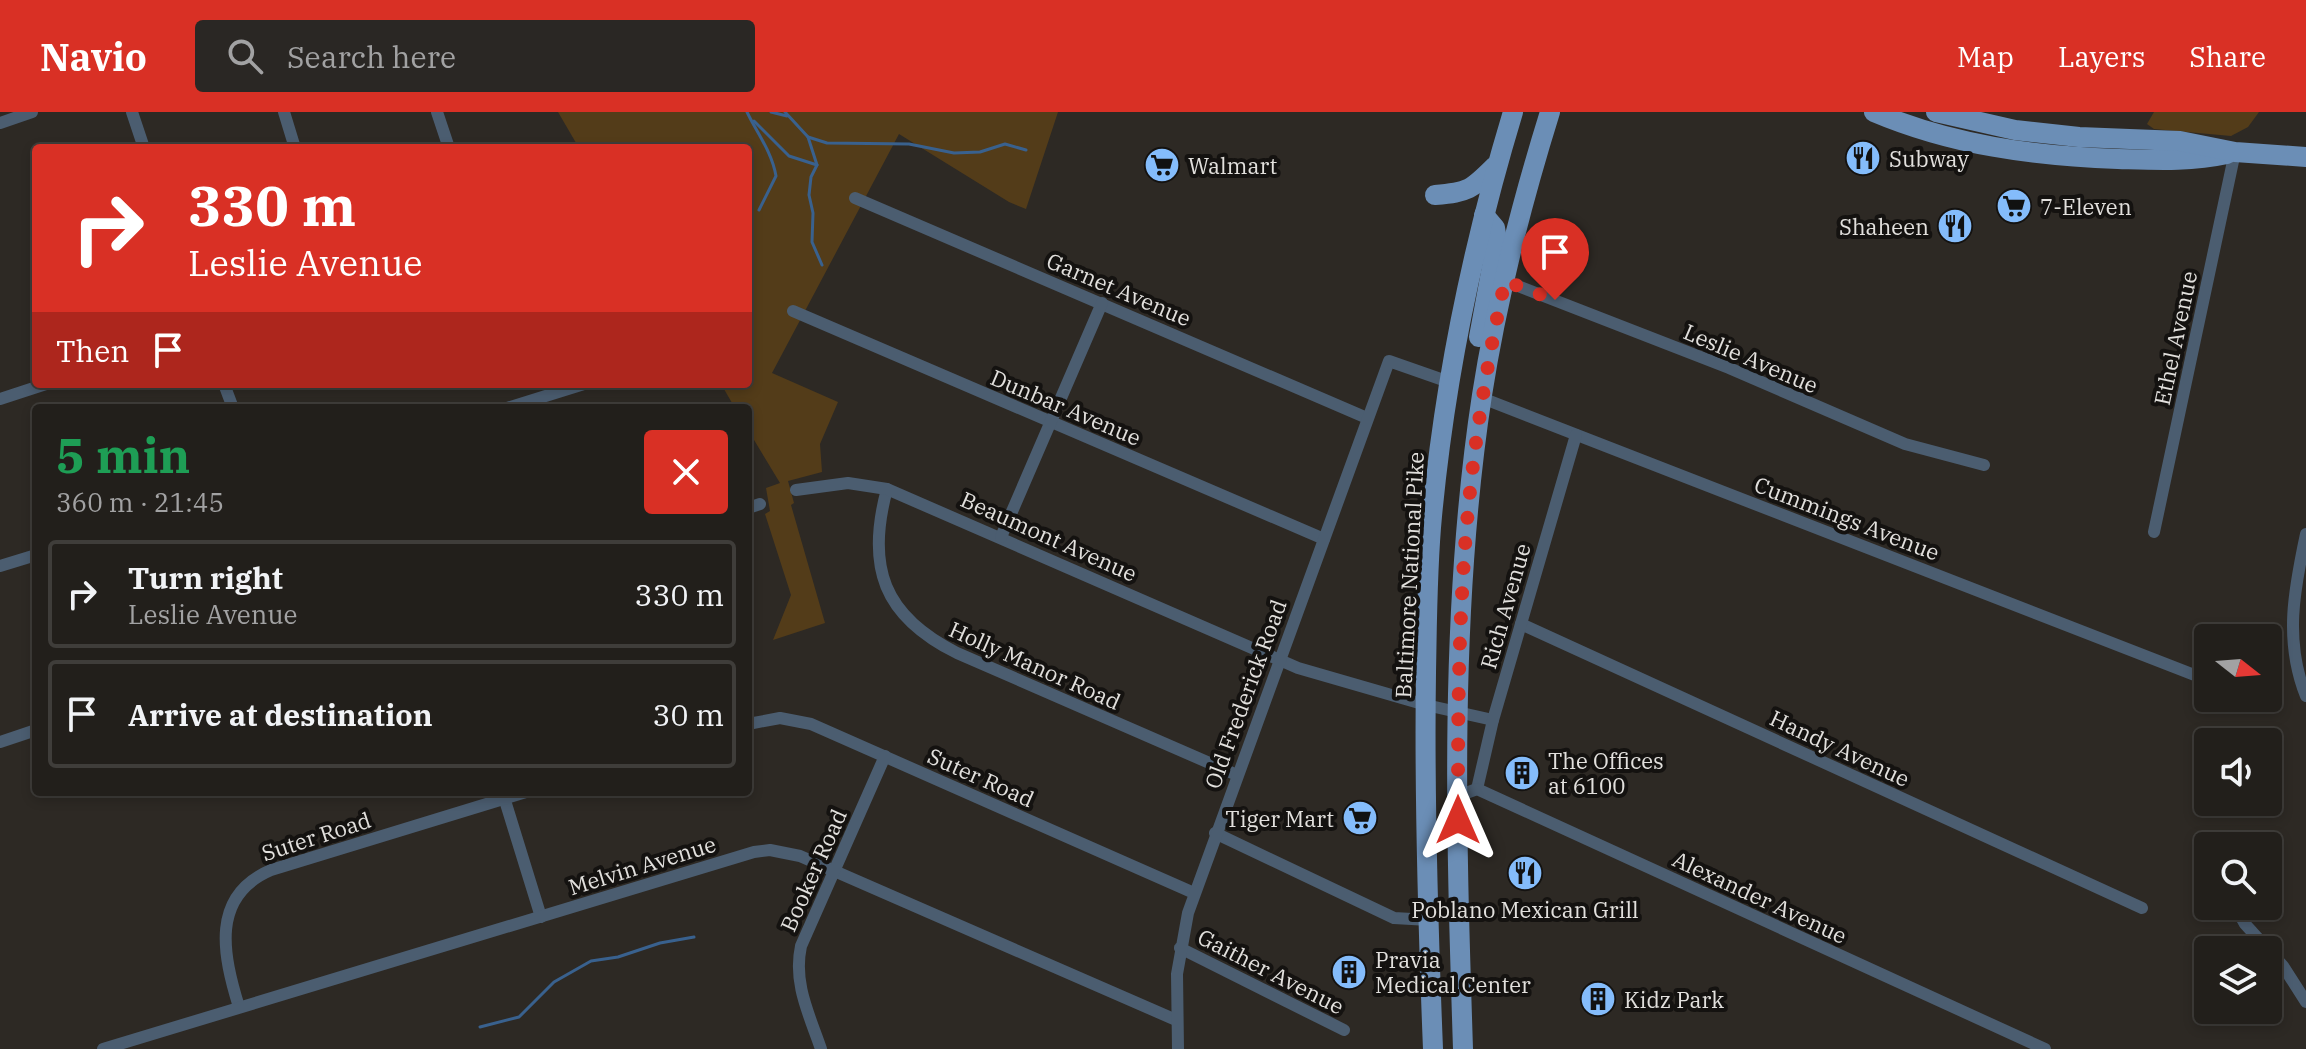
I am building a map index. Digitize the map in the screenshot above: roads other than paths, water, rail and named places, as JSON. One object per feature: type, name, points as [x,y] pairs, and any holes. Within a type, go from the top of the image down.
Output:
[{"type":"main road","name":"Baltimore National Pike","points":[[1433,1049],[1426,705],[1432,517],[1449,382],[1484,215],[1513,112]]},
{"type":"main road","points":[[1463,1049],[1468,793],[1459,713],[1462,594],[1469,499],[1482,398],[1505,281],[1531,174],[1550,112]]},
{"type":"main road","points":[[1531,174],[1557,112]]},
{"type":"main road","points":[[1874,112],[1944,137],[1999,150],[2078,158],[2180,161],[2235,152]]},
{"type":"main road","points":[[1936,112],[2015,130],[2079,137],[2180,141],[2235,152],[2306,157]]},
{"type":"main road","points":[[1435,195],[1463,192],[1476,185],[1497,163]]},
{"type":"main road","points":[[1482,398],[1472,379],[1497,240],[1495,228],[1484,215]]},
{"type":"street","points":[[0,123],[32,112]]},
{"type":"street","points":[[132,112],[143,144]]},
{"type":"street","points":[[284,112],[294,144]]},
{"type":"street","points":[[437,112],[448,144]]},
{"type":"street","name":"Ethel Avenue","points":[[2154,532],[2235,152]]},
{"type":"street","name":"Garnet Avenue","points":[[855,198],[1367,418]]},
{"type":"street","name":"Leslie Avenue","points":[[1505,281],[1729,368],[1905,444],[1984,465]]},
{"type":"street","points":[[1001,537],[1102,303]]},
{"type":"street","name":"Dunbar Avenue","points":[[793,311],[1324,539]]},
{"type":"street","name":"Old Frederick Road","points":[[1178,1049],[1176,1020],[1180,948],[1194,893],[1389,361],[1449,382]]},
{"type":"street","points":[[0,399],[34,388]]},
{"type":"street","points":[[520,404],[571,388]]},
{"type":"street","name":"Cummings Avenue","points":[[1482,398],[2194,675]]},
{"type":"street","name":"Rich Avenue","points":[[1468,793],[1493,720],[1576,435]]},
{"type":"street","name":"Beaumont Avenue","points":[[796,490],[848,483],[887,489],[1298,668],[1426,705],[1493,720]]},
{"type":"street","name":"Holly Manor Road","points":[[887,489],[879,525],[878,564],[891,599],[918,630],[957,653],[1237,775]]},
{"type":"street","points":[[2306,534],[2293,605],[2292,631],[2294,658],[2306,696]]},
{"type":"street","points":[[0,566],[32,556]]},
{"type":"street","name":"Handy Avenue","points":[[1521,624],[2142,908]]},
{"type":"street","name":"Suter Road","points":[[752,723],[780,718],[811,724],[1194,893]]},
{"type":"street","points":[[0,742],[32,731]]},
{"type":"street","name":"Booker Road","points":[[821,1049],[800,989],[798,962],[801,946],[885,756]]},
{"type":"street","name":"Alexander Avenue","points":[[1468,793],[2045,1049]]},
{"type":"street","name":"Suter Road","points":[[239,1007],[230,979],[226,927],[232,902],[248,882],[271,870],[500,796]]},
{"type":"street","points":[[503,796],[541,917]]},
{"type":"street","points":[[1215,833],[1394,918],[1429,920]]},
{"type":"street","name":"Melvin Avenue","points":[[103,1049],[754,852],[786,851],[1176,1020]]},
{"type":"street","points":[[2243,920],[2283,966],[2306,1002]]},
{"type":"street","name":"Gaither Avenue","points":[[1180,948],[1344,1030]]},
{"type":"waterway","points":[[747,112],[768,151],[776,176],[759,210]]},
{"type":"waterway","points":[[771,112],[787,116]]},
{"type":"waterway","points":[[785,112],[808,137],[817,165],[811,177],[809,195],[813,213],[812,242],[822,265]]},
{"type":"waterway","points":[[754,121],[789,156],[817,165]]},
{"type":"waterway","points":[[808,137],[827,143],[909,144],[954,153],[980,152],[1005,144],[1026,150]]},
{"type":"waterway","points":[[480,1027],[519,1017],[554,982],[591,961],[694,937]]},
{"type":"place","name":"Subway","points":[[1863,158]]},
{"type":"place","name":"Walmart","points":[[1162,165]]},
{"type":"place","name":"7-Eleven","points":[[2014,206]]},
{"type":"place","name":"Shaheen","points":[[1955,226]]},
{"type":"place","name":"The Offices at 6100","points":[[1522,773]]},
{"type":"place","name":"Tiger Mart","points":[[1360,818]]},
{"type":"place","name":"Poblano Mexican Grill","points":[[1525,873]]},
{"type":"place","name":"Pravia Medical Center","points":[[1349,972]]},
{"type":"place","name":"Kidz Park","points":[[1598,999]]}]
